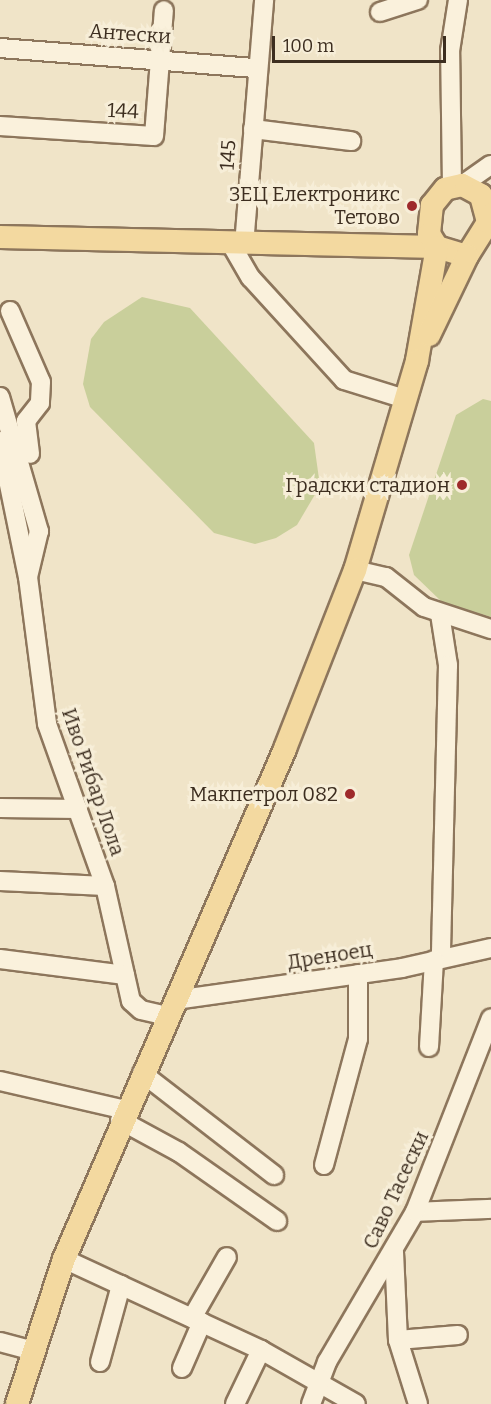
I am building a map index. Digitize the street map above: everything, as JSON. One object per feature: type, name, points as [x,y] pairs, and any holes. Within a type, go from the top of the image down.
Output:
[{"type":"main road","points":[[391,246],[429,215],[436,197],[471,191],[488,222],[482,240],[467,256],[417,361]]},
{"type":"main road","points":[[17,1404],[64,1259],[123,1115],[285,749],[355,570],[417,361],[437,247],[429,215]]},
{"type":"main road","points":[[2,239],[437,247],[467,256]]},
{"type":"street","name":"145","points":[[238,244],[264,0]]},
{"type":"street","points":[[380,12],[418,0]]},
{"type":"street","points":[[454,2],[450,51],[471,191]]},
{"type":"street","name":"144","points":[[0,126],[154,136],[163,59],[164,10]]},
{"type":"street","name":"Антески","points":[[0,48],[256,68]]},
{"type":"street","points":[[252,129],[351,141]]},
{"type":"street","points":[[471,191],[491,165]]},
{"type":"street","points":[[471,191],[491,174]]},
{"type":"street","points":[[238,244],[251,278],[344,380],[405,399]]},
{"type":"street","points":[[10,311],[41,382],[40,403],[26,421],[24,435],[37,484],[31,493]]},
{"type":"street","name":"Иво Рибар Лола","points":[[0,397],[31,493],[39,531],[28,577],[47,724],[105,886],[131,1001],[141,1010],[171,1008]]},
{"type":"street","points":[[0,441],[28,577]]},
{"type":"street","points":[[355,570],[386,577],[440,614],[491,629]]},
{"type":"street","points":[[429,1047],[438,959],[448,665],[440,614]]},
{"type":"street","points":[[0,808],[78,809]]},
{"type":"street","points":[[0,882],[105,886]]},
{"type":"street","name":"Дреноец","points":[[171,1008],[491,948]]},
{"type":"street","points":[[0,959],[124,975]]},
{"type":"street","points":[[324,1165],[358,1039],[358,974]]},
{"type":"street","name":"Саво Тасески","points":[[311,1404],[319,1382],[415,1212],[491,1018]]},
{"type":"street","points":[[142,1073],[274,1176]]},
{"type":"street","points":[[0,1081],[123,1115],[276,1221]]},
{"type":"street","points":[[415,1212],[491,1209]]},
{"type":"street","points":[[394,1252],[398,1340],[418,1404]]},
{"type":"street","points":[[182,1368],[197,1320],[227,1257]]},
{"type":"street","points":[[64,1259],[261,1350],[356,1404]]},
{"type":"street","points":[[100,1362],[121,1286]]},
{"type":"street","points":[[398,1340],[458,1335]]},
{"type":"street","points":[[0,1342],[33,1351]]},
{"type":"street","points":[[235,1404],[261,1350]]},
{"type":"green space","points":[[142,297],[190,308],[314,443],[320,486],[297,525],[276,538],[255,544],[214,533],[90,407],[83,384],[91,339],[104,322]]},
{"type":"green space","name":"Градски стадион","points":[[483,399],[491,401],[491,617],[442,602],[414,575],[409,555],[456,415]]},
{"type":"place","name":"ЗЕЦ Електроникс Тетово","points":[[412,206]]},
{"type":"place","name":"Градски стадион","points":[[462,485]]},
{"type":"place","name":"Макпетрол 082","points":[[350,794]]}]
